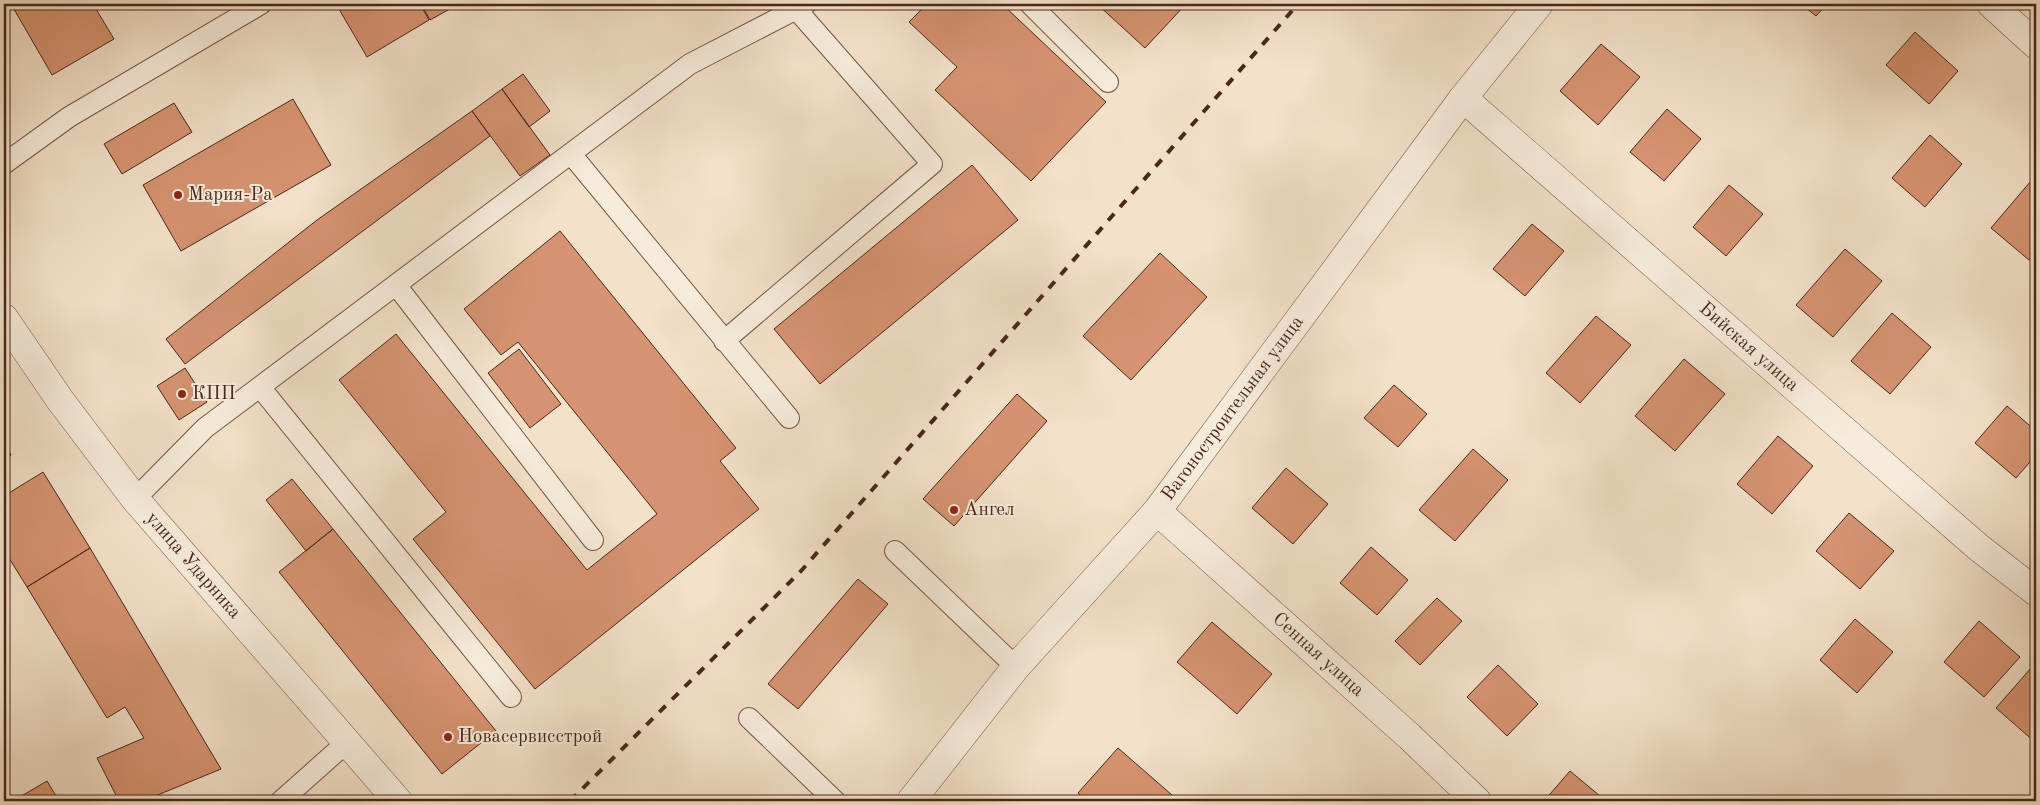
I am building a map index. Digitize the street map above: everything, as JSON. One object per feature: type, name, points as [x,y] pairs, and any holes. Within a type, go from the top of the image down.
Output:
[{"type":"street","name":"Вагоностроительная улица","points":[[911,801],[1016,667],[1157,511],[1463,98],[1539,4]]},
{"type":"street","points":[[1991,4],[2036,45]]},
{"type":"street","name":"Бийская улица","points":[[1463,98],[1978,547],[2036,592]]},
{"type":"street","name":"улица Ударника","points":[[4,318],[60,400],[135,499],[398,801]]},
{"type":"street","name":"Сенная улица","points":[[1157,511],[1410,736],[1477,801]]},
{"type":"lane","points":[[4,164],[69,117],[262,4]]},
{"type":"lane","points":[[1030,4],[1108,82]]},
{"type":"lane","points":[[135,499],[206,428],[690,64],[801,6],[932,164],[724,341]]},
{"type":"lane","points":[[571,154],[789,418]]},
{"type":"lane","points":[[396,285],[594,540]]},
{"type":"lane","points":[[260,387],[511,697]]},
{"type":"lane","points":[[894,551],[1016,667]]},
{"type":"lane","points":[[749,718],[835,801]]},
{"type":"lane","points":[[281,801],[346,743]]},
{"type":"building","points":[[11,4],[93,4],[114,39],[52,75]]},
{"type":"building","points":[[336,4],[420,4],[429,20],[367,57]]},
{"type":"building","points":[[421,4],[459,4],[430,20]]},
{"type":"building","points":[[927,4],[1002,4],[1106,102],[1031,181],[935,90],[957,67],[909,22]]},
{"type":"building","points":[[1097,4],[1186,4],[1145,48]]},
{"type":"building","points":[[1801,4],[1827,4],[1816,16]]},
{"type":"building","points":[[1915,32],[1958,71],[1929,104],[1886,65]]},
{"type":"building","points":[[1601,44],[1640,77],[1598,125],[1560,91]]},
{"type":"building","points":[[523,74],[550,111],[529,127],[502,89]]},
{"type":"building","points":[[502,89],[550,155],[520,176],[472,111]]},
{"type":"building","points":[[293,99],[331,165],[181,251],[143,185]]},
{"type":"building","points":[[174,103],[192,132],[122,174],[104,144]]},
{"type":"building","points":[[1667,109],[1701,139],[1664,181],[1630,152]]},
{"type":"building","points":[[472,111],[490,136],[185,364],[166,339],[317,220]]},
{"type":"building","points":[[1930,135],[1962,164],[1925,207],[1892,178]]},
{"type":"building","points":[[972,165],[1018,220],[820,384],[774,329]]},
{"type":"building","points":[[2036,175],[2036,251],[2029,260],[1991,228]]},
{"type":"building","points":[[1729,185],[1763,214],[1726,256],[1693,227]]},
{"type":"building","points":[[1532,224],[1564,251],[1525,296],[1493,269]]},
{"type":"building","points":[[560,231],[736,448],[720,461],[759,509],[535,689],[413,539],[446,512],[339,380],[396,334],[587,570],[657,514],[518,342],[501,355],[464,309]]},
{"type":"building","points":[[1845,249],[1882,281],[1833,337],[1796,305]]},
{"type":"building","points":[[1160,253],[1207,297],[1131,380],[1083,336]]},
{"type":"building","points":[[1892,313],[1931,347],[1890,394],[1851,361]]},
{"type":"building","points":[[1596,316],[1631,345],[1580,403],[1546,373]]},
{"type":"building","points":[[519,349],[561,404],[530,428],[488,373]]},
{"type":"building","points":[[1684,359],[1725,394],[1675,451],[1635,416]]},
{"type":"building","name":"КПП","points":[[185,368],[207,402],[179,420],[157,386]]},
{"type":"building","points":[[1394,385],[1427,414],[1398,447],[1364,418]]},
{"type":"building","points":[[1017,394],[1047,421],[954,526],[923,499]]},
{"type":"building","points":[[2007,406],[2036,431],[2036,455],[2016,478],[1975,443]]},
{"type":"building","points":[[1778,436],[1813,466],[1772,514],[1737,484]]},
{"type":"building","points":[[4,442],[11,455],[4,459]]},
{"type":"building","points":[[1473,449],[1508,480],[1455,541],[1419,510]]},
{"type":"building","points":[[1286,468],[1328,504],[1293,544],[1252,508]]},
{"type":"building","points":[[43,472],[90,548],[27,587],[4,550],[4,496]]},
{"type":"building","points":[[292,479],[333,529],[306,551],[266,500]]},
{"type":"building","points":[[1849,513],[1894,551],[1860,589],[1816,551]]},
{"type":"building","points":[[333,529],[496,731],[442,774],[279,572]]},
{"type":"building","points":[[1371,547],[1408,580],[1377,615],[1340,583]]},
{"type":"building","points":[[90,548],[221,769],[143,801],[119,801],[97,758],[144,738],[125,707],[107,718],[27,587]]},
{"type":"building","points":[[858,579],[888,604],[798,709],[768,684]]},
{"type":"building","points":[[1437,598],[1462,621],[1420,665],[1395,641]]},
{"type":"building","points":[[1855,619],[1893,652],[1857,693],[1820,660]]},
{"type":"building","points":[[1979,621],[2020,657],[1984,697],[1944,662]]},
{"type":"building","points":[[1212,622],[1272,674],[1237,714],[1177,662]]},
{"type":"building","points":[[1498,665],[1538,704],[1507,736],[1467,697]]},
{"type":"building","points":[[2031,668],[2036,673],[2036,743],[1996,708]]},
{"type":"building","points":[[1118,748],[1172,795],[1166,801],[1087,801],[1078,793]]},
{"type":"building","points":[[1570,771],[1606,801],[1544,801]]},
{"type":"building","points":[[47,781],[59,801],[13,801]]},
{"type":"building","points":[[4,790],[10,801],[4,801]]},
{"type":"building","points":[[1025,796],[1029,801],[1019,801]]},
{"type":"railway","points":[[570,801],[801,571],[1298,4]]},
{"type":"place","name":"Мария-Ра","points":[[178,195]]},
{"type":"place","name":"КПП","points":[[182,394]]},
{"type":"place","name":"Ангел","points":[[954,510]]},
{"type":"place","name":"Новасервисстрой","points":[[448,737]]}]
